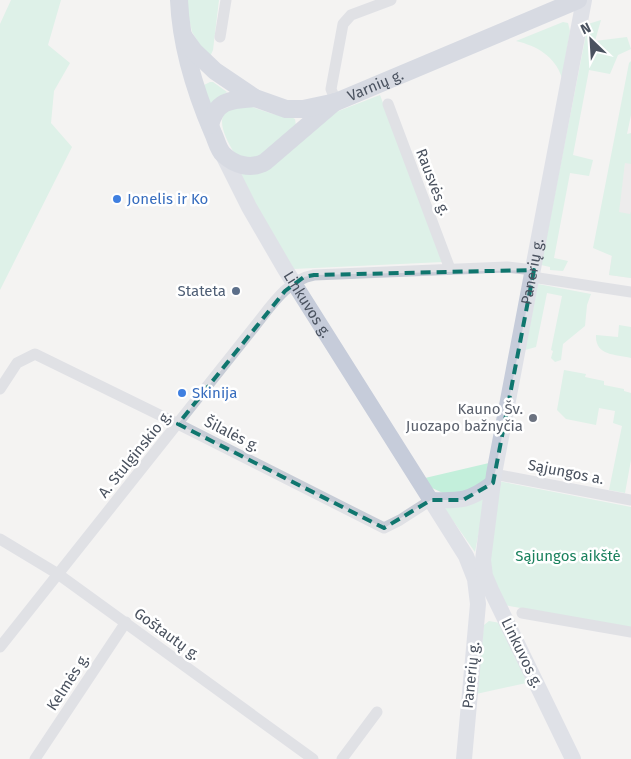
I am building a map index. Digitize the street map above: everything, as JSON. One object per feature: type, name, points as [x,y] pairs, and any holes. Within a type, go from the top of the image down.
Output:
[{"type":"main road","name":"Linkuvos g.","points":[[179,0],[192,75],[222,153]]},
{"type":"main road","name":"Varnių g.","points":[[184,37],[194,51],[215,71],[255,98],[286,109],[303,109],[336,102],[578,0]]},
{"type":"main road","points":[[210,125],[218,107],[228,101],[255,98]]},
{"type":"main road","points":[[222,153],[240,164],[258,165],[265,162],[336,102]]},
{"type":"main road","points":[[286,109],[294,112],[300,120],[300,129],[296,137]]},
{"type":"street","points":[[220,36],[226,0]]},
{"type":"street","points":[[336,102],[331,89],[343,24],[351,15],[391,0]]},
{"type":"street","name":"Panerių g.","points":[[484,544],[494,479],[584,0]]},
{"type":"street","name":"Rausvės g.","points":[[388,104],[450,269]]},
{"type":"street","name":"Linkuvos g.","points":[[222,153],[249,207],[294,283],[466,556],[471,566],[477,591]]},
{"type":"street","name":"A. Stulginskio g.","points":[[0,647],[266,313],[294,283],[304,277],[314,275],[507,267],[631,292]]},
{"type":"street","name":"Šilalės g.","points":[[0,389],[18,363],[35,354],[384,528],[431,500]]},
{"type":"street","points":[[431,500],[463,500],[481,492],[494,479]]},
{"type":"street","name":"Sąjungos a.","points":[[494,479],[631,500]]},
{"type":"street","name":"Goštautų g.","points":[[0,538],[58,574],[126,622],[313,759]]},
{"type":"street","name":"Linkuvos g.","points":[[484,544],[482,560],[485,576],[573,759]]},
{"type":"street","name":"Panerių g.","points":[[464,759],[477,624],[477,591]]},
{"type":"street","points":[[522,613],[631,632]]},
{"type":"street","points":[[477,624],[489,617],[506,620]]},
{"type":"street","name":"Kelmės g.","points":[[35,759],[126,622]]},
{"type":"street","points":[[342,759],[377,712]]},
{"type":"highlighted area","points":[[534,270],[493,483],[463,500],[431,500],[384,528],[178,424],[285,291],[304,277],[314,275]]},
{"type":"shaded area","points":[[631,141],[631,278],[609,275],[625,163]]},
{"type":"green space","points":[[11,0],[61,0],[48,45],[70,63],[54,91],[51,123],[72,147],[0,290],[0,24]]},
{"type":"green space","points":[[185,0],[219,0],[213,50],[209,59],[192,32]]},
{"type":"green space","points":[[601,20],[595,41],[627,37],[631,49],[618,55],[610,74],[589,70],[573,155],[593,160],[589,176],[570,173],[554,258],[568,261],[563,271],[550,270],[550,267],[541,265],[588,24]]},
{"type":"green space","points":[[563,22],[568,23],[570,31],[562,78],[555,64],[544,53],[516,41]]},
{"type":"green space","points":[[631,61],[631,115],[627,134],[631,133],[631,164],[625,163],[619,212],[630,214],[631,211],[631,278],[609,275],[612,256],[593,248],[629,63]]},
{"type":"green space","points":[[213,82],[227,92],[209,105],[204,85]]},
{"type":"green space","points":[[380,95],[443,262],[293,269],[237,172],[280,160],[336,112]]},
{"type":"green space","points":[[249,106],[273,114],[291,117],[295,119],[296,126],[275,146],[258,157],[249,159],[241,157],[233,151],[223,129],[222,118],[229,110]]},
{"type":"green space","points":[[538,284],[591,294],[587,305],[585,326],[563,344],[561,360],[555,362],[551,358],[553,351],[551,350],[562,296],[547,293],[536,347],[525,350]]},
{"type":"green space","points":[[619,325],[631,327],[631,358],[607,353],[599,347],[597,342],[596,335],[618,337]]},
{"type":"green space","points":[[564,370],[586,374],[585,377],[604,381],[604,385],[624,389],[624,391],[631,393],[631,460],[625,493],[609,490],[622,426],[613,423],[615,411],[599,408],[596,425],[566,419],[557,410]]},
{"type":"green space","points":[[489,463],[487,479],[477,489],[445,494],[432,488],[425,478]]},
{"type":"green space","name":"Sąjungos aikštė","points":[[498,481],[631,507],[631,628],[504,605],[489,566]]},
{"type":"green space","points":[[486,495],[475,552],[444,508]]},
{"type":"green space","points":[[489,621],[500,623],[531,682],[476,694],[484,625]]},
{"type":"place","name":"Jonelis ir Ko","points":[[117,199]]},
{"type":"place","name":"Stateta","points":[[236,291]]},
{"type":"place","name":"Skinija","points":[[182,393]]},
{"type":"place","name":"Kauno Šv. Juozapo bažnyčia","points":[[533,418]]}]
